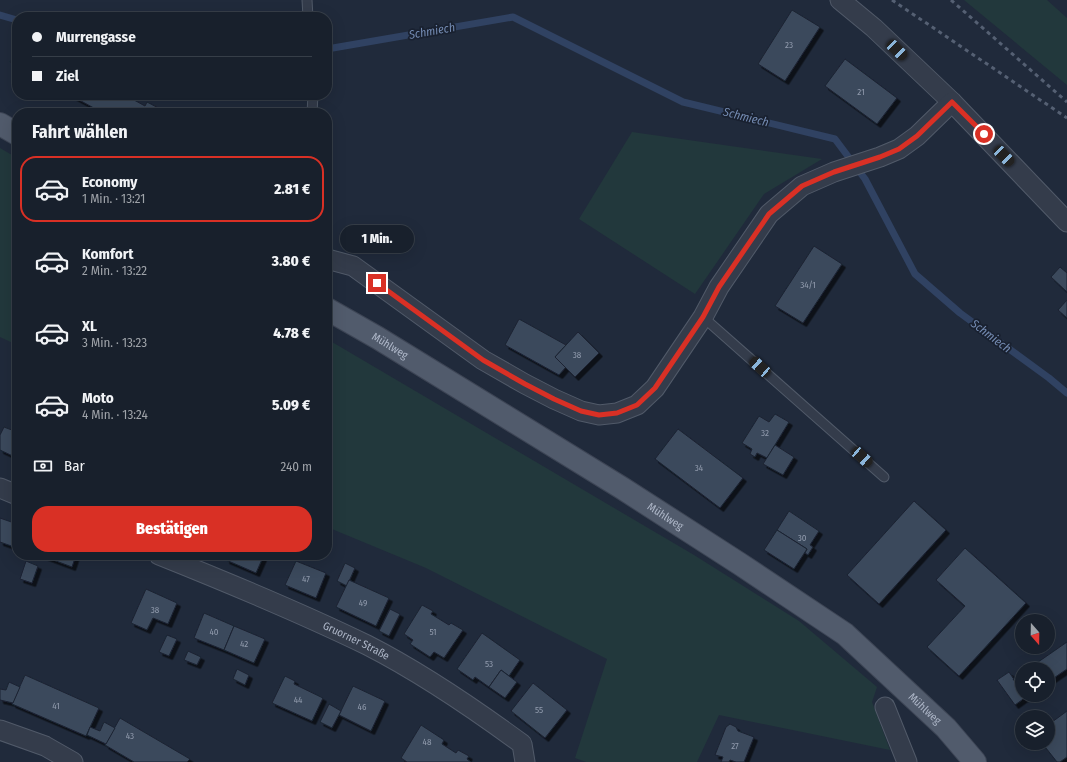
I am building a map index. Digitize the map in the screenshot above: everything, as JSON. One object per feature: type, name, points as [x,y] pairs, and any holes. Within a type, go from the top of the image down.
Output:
[{"type":"main road","points":[[0,124],[12,131]]},
{"type":"main road","name":"Mühlweg","points":[[332,312],[378,338],[622,488],[845,634],[946,728],[975,762]]},
{"type":"street","points":[[840,0],[874,28],[952,102],[1067,222]]},
{"type":"street","points":[[332,260],[353,266],[483,360],[519,381],[581,411],[599,415],[617,413],[637,405],[655,388],[703,317],[719,287],[769,214],[802,186],[834,172],[880,157],[899,149],[917,136],[952,102]]},
{"type":"street","points":[[0,488],[12,493]]},
{"type":"street","name":"Gruorner Straße","points":[[171,560],[268,600],[366,645],[424,677],[477,711],[522,744],[525,762]]},
{"type":"street","points":[[885,707],[907,762]]},
{"type":"street","points":[[0,730],[46,746],[73,762]]},
{"type":"lane","points":[[307,0],[308,12]]},
{"type":"lane","points":[[703,317],[884,477]]},
{"type":"green space","points":[[964,0],[1047,0],[1067,18],[1067,85]]},
{"type":"green space","points":[[632,132],[822,159],[764,194],[695,294],[579,219]]},
{"type":"green space","points":[[0,148],[12,155],[12,343],[0,337]]},
{"type":"green space","points":[[332,342],[694,555],[799,621],[877,687],[872,702],[890,750],[719,715],[697,762],[586,762],[575,758],[607,659],[426,568],[332,529]]},
{"type":"building","points":[[792,10],[820,27],[785,81],[758,64]]},
{"type":"building","points":[[845,59],[897,98],[877,124],[825,86]]},
{"type":"building","points":[[79,100],[134,100],[145,106],[147,102],[158,108],[94,108]]},
{"type":"building","points":[[814,246],[842,264],[803,323],[775,306]]},
{"type":"building","points":[[1060,267],[1067,273],[1067,292],[1051,277]]},
{"type":"building","points":[[1067,300],[1067,318],[1058,310]]},
{"type":"building","points":[[519,319],[566,345],[555,357],[566,367],[559,375],[505,345]]},
{"type":"building","points":[[578,332],[599,353],[575,377],[555,357]]},
{"type":"building","points":[[775,414],[789,422],[767,458],[757,453],[755,457],[750,454],[752,449],[742,443],[759,416],[769,422]]},
{"type":"building","points":[[4,427],[12,430],[12,456],[0,450],[0,435]]},
{"type":"building","points":[[678,429],[743,478],[720,508],[655,459]]},
{"type":"building","points":[[775,445],[794,457],[783,475],[763,464]]},
{"type":"building","points":[[914,501],[946,530],[879,604],[847,575]]},
{"type":"building","points":[[789,511],[819,531],[810,545],[813,547],[808,555],[805,553],[807,549],[777,530]]},
{"type":"building","points":[[0,518],[12,522],[12,546],[0,542]]},
{"type":"building","points":[[777,530],[807,549],[794,569],[764,550]]},
{"type":"building","points":[[965,548],[1026,603],[959,676],[927,647],[965,606],[936,580]]},
{"type":"building","points":[[53,560],[74,560],[72,567]]},
{"type":"building","points":[[226,560],[262,560],[256,573]]},
{"type":"building","points":[[26,561],[38,566],[32,583],[20,579]]},
{"type":"building","points":[[296,561],[326,573],[316,598],[285,585]]},
{"type":"building","points":[[345,563],[355,568],[347,586],[337,581]]},
{"type":"building","points":[[349,580],[389,598],[376,626],[336,607]]},
{"type":"building","points":[[146,589],[177,603],[168,624],[153,618],[147,630],[131,623]]},
{"type":"building","points":[[422,605],[433,611],[431,614],[449,625],[451,623],[463,630],[444,658],[434,652],[430,657],[410,644],[413,640],[404,634]]},
{"type":"building","points":[[390,609],[400,614],[389,636],[379,631]]},
{"type":"building","points":[[204,613],[234,626],[224,650],[194,638]]},
{"type":"building","points":[[234,626],[265,639],[254,663],[224,650]]},
{"type":"building","points":[[482,633],[520,660],[509,676],[501,670],[489,687],[475,677],[473,680],[457,669]]},
{"type":"building","points":[[167,635],[177,639],[169,656],[159,652]]},
{"type":"building","points":[[1067,642],[1067,669],[1055,677],[1055,662],[1038,662],[1050,654],[1055,654],[1055,650]]},
{"type":"building","points":[[188,651],[201,657],[197,665],[184,660]]},
{"type":"building","points":[[237,669],[249,675],[245,685],[233,679]]},
{"type":"building","points":[[501,670],[517,682],[505,698],[489,687]]},
{"type":"building","points":[[1009,672],[1015,681],[1015,702],[1019,702],[1015,705],[997,680]]},
{"type":"building","points":[[25,675],[99,708],[86,736],[12,704]]},
{"type":"building","points":[[285,676],[295,681],[294,684],[323,698],[312,721],[272,703]]},
{"type":"building","points":[[9,682],[20,687],[13,703],[0,700],[0,689],[6,690]]},
{"type":"building","points":[[533,683],[567,710],[545,738],[511,711]]},
{"type":"building","points":[[353,686],[385,701],[371,731],[339,715]]},
{"type":"building","points":[[329,704],[341,711],[332,728],[320,722]]},
{"type":"building","points":[[1067,711],[1067,757],[1060,762],[1057,762],[1048,750],[1055,750],[1055,720]]},
{"type":"building","points":[[120,718],[190,759],[187,762],[134,762],[105,745]]},
{"type":"building","points":[[104,722],[115,728],[106,744],[87,735],[90,727],[100,731]]},
{"type":"building","points":[[730,724],[736,727],[738,731],[754,737],[744,762],[730,760],[729,762],[721,762],[723,757],[715,755],[726,727]]},
{"type":"building","points":[[421,725],[444,740],[442,744],[456,753],[458,750],[469,756],[467,759],[471,762],[407,762],[401,758]]},
{"type":"waterway","name":"Schmiech","points":[[0,15],[12,19]]},
{"type":"waterway","name":"Schmiech","points":[[332,48],[513,17],[683,102],[835,139],[865,179],[915,274],[960,313],[1049,378],[1067,393]]},
{"type":"railway","points":[[892,0],[1067,118]]},
{"type":"railway","points":[[951,0],[1067,102]]},
{"type":"route","points":[[377,283],[483,360],[525,384],[581,411],[599,415],[617,413],[637,405],[655,388],[703,317],[719,287],[769,214],[802,186],[834,172],[880,157],[899,149],[917,136],[952,102],[984,134]]}]
